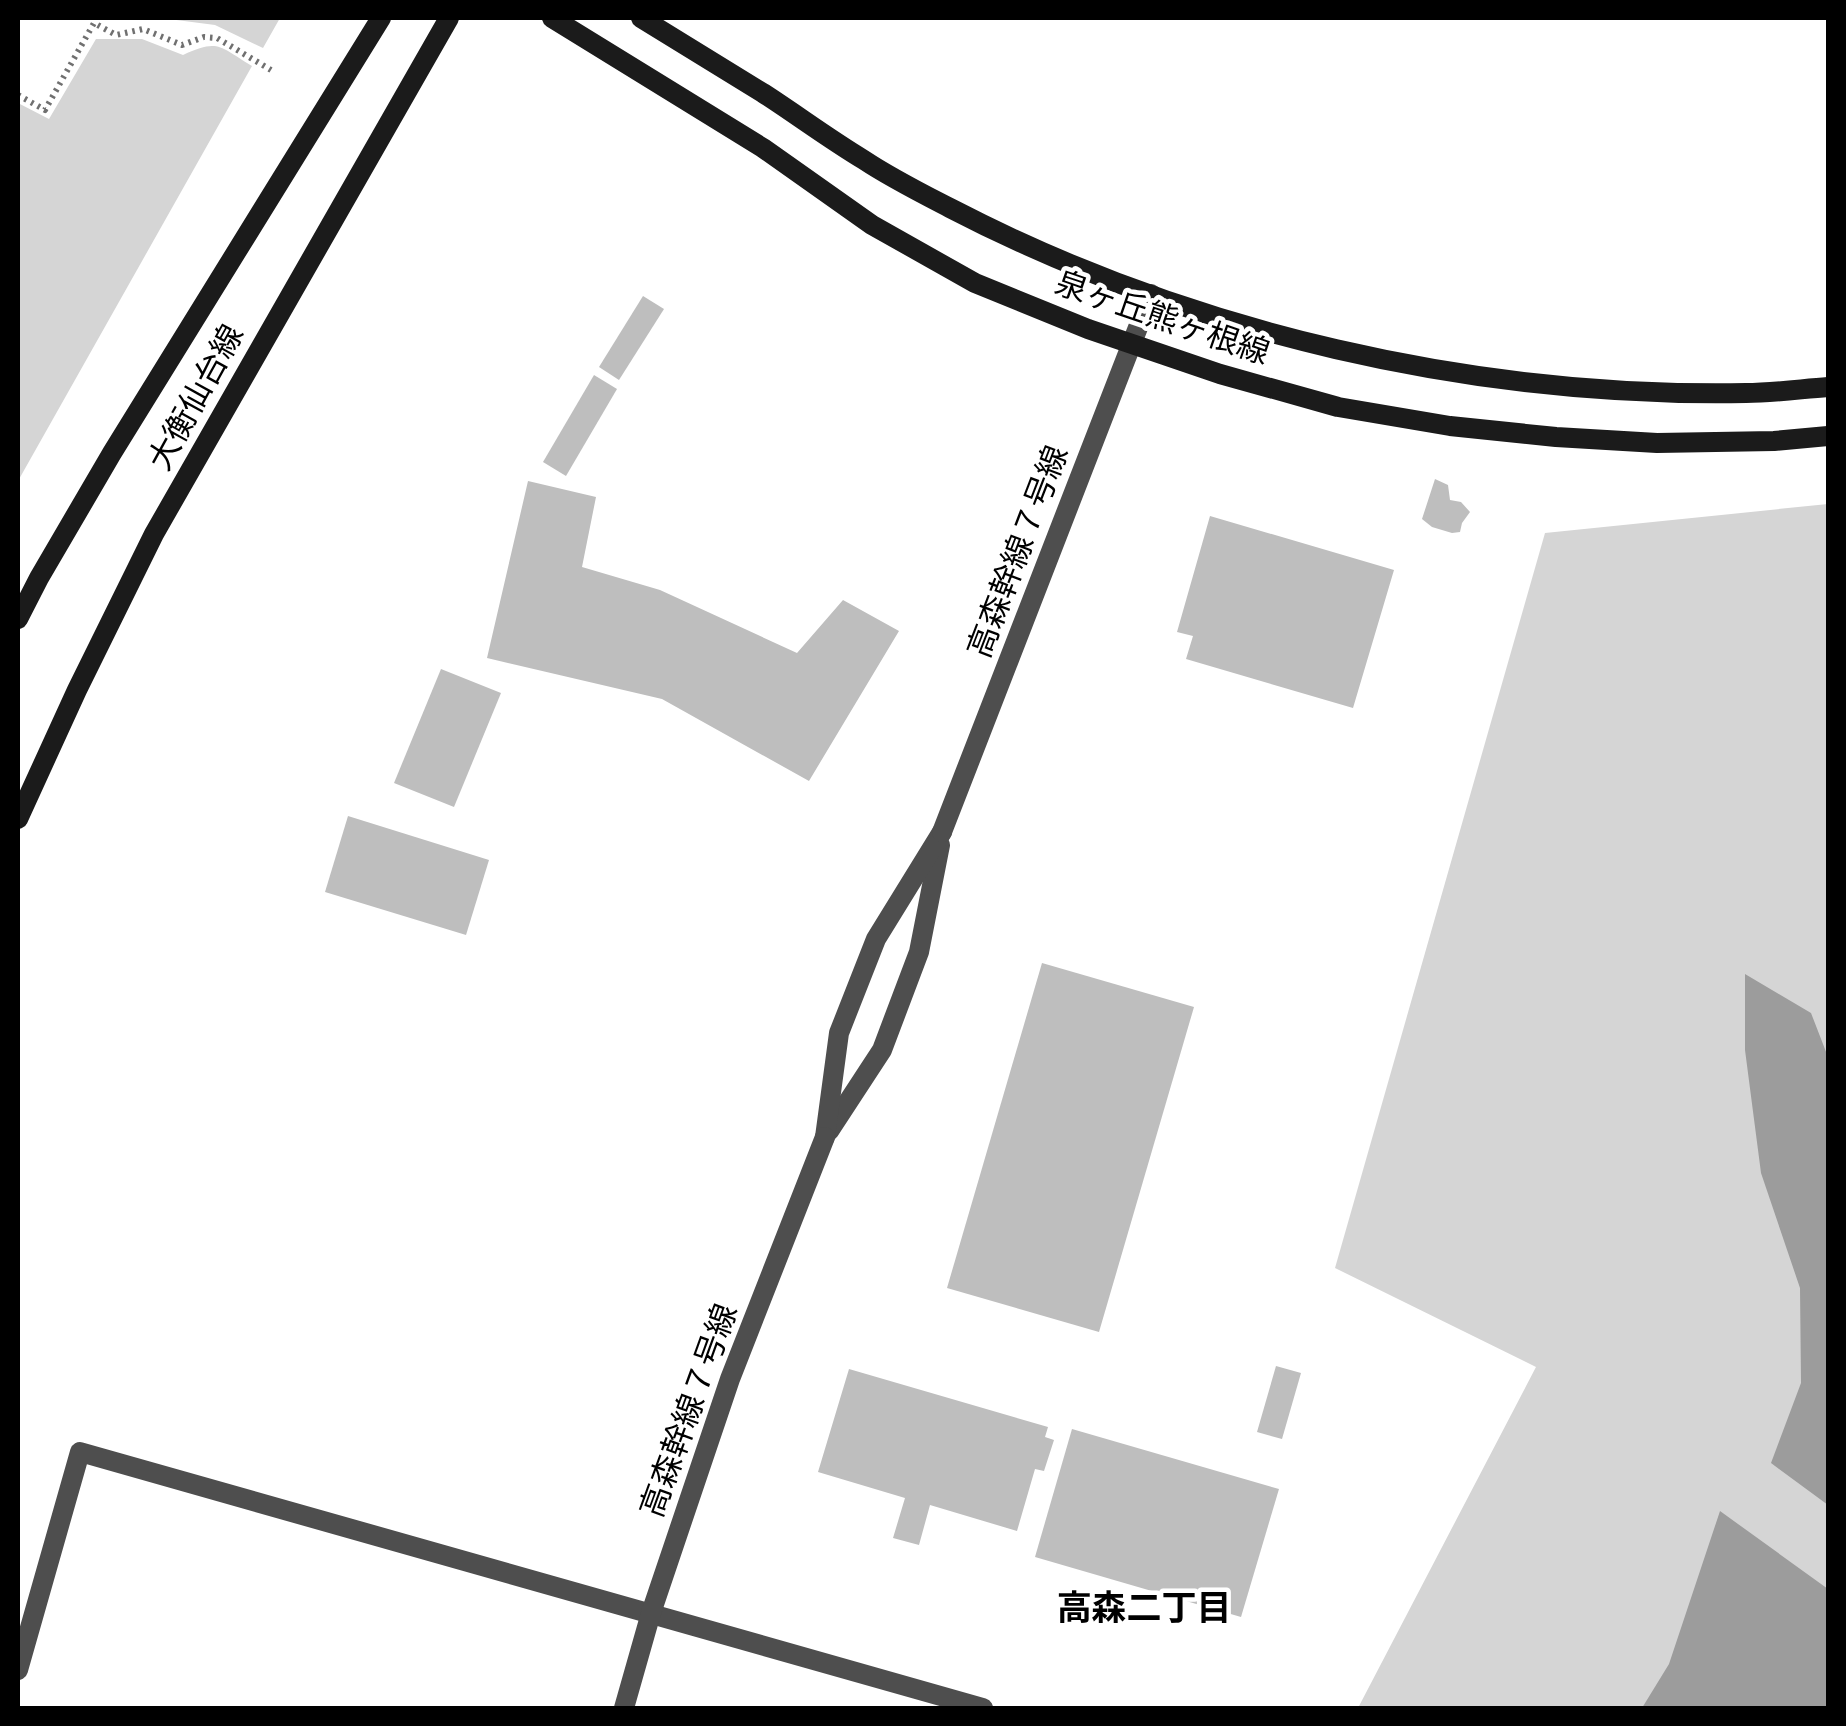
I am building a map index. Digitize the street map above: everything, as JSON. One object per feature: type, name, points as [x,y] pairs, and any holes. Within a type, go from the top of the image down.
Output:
[{"type":"main road","name":"大衡仙台線","points":[[18,619],[112,453],[381,18]]},
{"type":"main road","name":"大衡仙台線","points":[[18,819],[76,690],[154,534],[450,18]]},
{"type":"main road","name":"泉ヶ丘熊ヶ根線","points":[[552,18],[763,148],[889,235],[975,283],[1220,374],[1338,407],[1450,426],[1556,437],[1657,443],[1828,436]]},
{"type":"main road","name":"泉ヶ丘熊ヶ根線","points":[[641,18],[765,94],[865,162],[949,208],[1014,240],[1210,315],[1297,340],[1397,362],[1511,379],[1626,391],[1748,393],[1828,386]]},
{"type":"street","name":"高森幹線７号線","points":[[825,1137],[838,1032],[876,939],[942,832],[1151,294]]},
{"type":"street","name":"高森幹線７号線","points":[[624,1708],[651,1613],[730,1379],[825,1137],[882,1050],[919,952],[942,832]]},
{"type":"street","points":[[18,1670],[80,1452],[983,1708]]},
{"type":"path","points":[[18,95],[45,110],[94,23],[116,35],[143,29],[182,45],[204,36],[217,38],[271,70]]},
{"type":"shaded area","points":[[161,18],[280,18],[263,48],[215,25]]},
{"type":"shaded area","points":[[96,39],[142,39],[183,55],[204,47],[219,47],[252,66],[18,481],[18,103],[49,119]]},
{"type":"shaded area","points":[[1828,504],[1828,1708],[1358,1708],[1536,1367],[1335,1268],[1545,533]]},
{"type":"shaded area","points":[[1745,974],[1811,1013],[1828,1057],[1828,1505],[1771,1463],[1801,1383],[1800,1288],[1761,1173],[1745,1050]]},
{"type":"shaded area","points":[[1720,1511],[1828,1589],[1828,1708],[1642,1708],[1669,1664]]},
{"type":"building","points":[[643,296],[664,309],[619,380],[599,367]]},
{"type":"building","points":[[594,375],[617,389],[566,476],[543,462]]},
{"type":"building","points":[[1435,479],[1448,485],[1450,500],[1461,502],[1470,512],[1460,532],[1432,527],[1422,519]]},
{"type":"building","points":[[528,481],[596,497],[582,567],[660,590],[797,653],[843,600],[899,631],[809,781],[662,699],[487,658]]},
{"type":"building","points":[[1210,516],[1394,570],[1353,708],[1186,659],[1193,636],[1177,632]]},
{"type":"building","points":[[441,669],[501,693],[454,807],[394,783]]},
{"type":"building","points":[[348,816],[489,860],[466,935],[325,892]]},
{"type":"building","points":[[1042,963],[1194,1007],[1099,1332],[947,1288]]},
{"type":"building","points":[[1276,1366],[1301,1373],[1282,1439],[1257,1432]]},
{"type":"building","points":[[849,1369],[1048,1427],[1045,1437],[1054,1440],[1044,1471],[1035,1469],[1017,1531],[930,1505],[919,1545],[893,1538],[905,1498],[818,1472]]},
{"type":"building","points":[[1072,1429],[1279,1489],[1241,1617],[1035,1557]]},
{"type":"district","name":"高森二丁目","points":[[1144,1609]]}]
